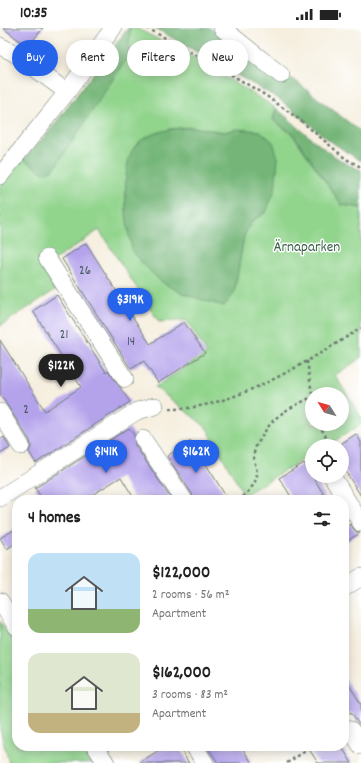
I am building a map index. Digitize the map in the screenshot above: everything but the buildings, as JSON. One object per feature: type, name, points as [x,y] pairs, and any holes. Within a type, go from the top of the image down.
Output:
[{"type":"street","points":[[0,176],[67,92],[113,28]]},
{"type":"street","points":[[222,28],[281,75]]},
{"type":"street","points":[[0,46],[14,53],[67,92]]},
{"type":"street","points":[[47,258],[125,379]]},
{"type":"street","points":[[0,498],[137,411],[155,406]]},
{"type":"street","points":[[0,412],[21,446]]},
{"type":"street","points":[[143,439],[181,495]]},
{"type":"street","points":[[336,483],[343,495]]},
{"type":"street","points":[[349,504],[361,524]]},
{"type":"street","points":[[349,585],[361,577]]},
{"type":"street","points":[[0,601],[12,619]]},
{"type":"street","points":[[349,730],[351,730],[361,746]]},
{"type":"street","points":[[98,751],[106,763]]},
{"type":"street","points":[[197,751],[205,763]]},
{"type":"path","points":[[147,28],[227,72],[265,95],[300,120],[346,159],[361,166]]},
{"type":"path","points":[[155,406],[177,409],[217,400],[270,381],[307,361],[361,328]]},
{"type":"path","points":[[307,361],[311,387]]},
{"type":"path","points":[[245,495],[256,479],[257,473],[254,464],[255,449],[269,423],[283,412],[305,399]]},
{"type":"path","points":[[287,763],[305,751]]},
{"type":"green space","points":[[128,28],[130,28],[130,40],[127,40],[127,58],[119,70],[119,40]]},
{"type":"green space","name":"Ärnaparken","points":[[130,28],[136,28],[160,40],[130,40]]},
{"type":"green space","points":[[155,28],[210,28],[225,40],[198,40],[198,53],[190,48],[190,40],[176,40]]},
{"type":"green space","name":"Ärnaparken","points":[[191,56],[198,60],[198,76],[224,76],[276,108],[273,120],[292,134],[342,205],[361,208],[361,358],[335,375],[342,387],[305,387],[305,431],[349,431],[349,398],[361,417],[361,425],[338,439],[305,439],[305,458],[244,495],[206,427],[155,387],[207,353],[186,320],[159,322],[99,230],[44,267],[58,288],[0,326],[0,186],[23,159],[108,76],[119,76],[119,65],[127,57],[127,76],[190,76]],"holes":[[[191,127],[224,132],[237,129],[266,212],[252,221],[244,236],[234,294],[169,129]]]},
{"type":"green space","points":[[248,59],[273,79],[293,79],[361,132],[361,161],[330,141],[279,99],[239,76],[248,76]]},
{"type":"green space","points":[[91,76],[115,76],[54,169],[44,173],[23,159],[48,133]]},
{"type":"green space","points":[[276,108],[328,151],[339,159],[361,170],[361,208],[342,205],[293,134],[273,120]]},
{"type":"green space","points":[[191,127],[224,132],[237,129],[260,131],[273,142],[278,158],[275,190],[266,212],[252,221],[244,236],[234,294],[224,306],[177,291],[160,281],[137,257],[130,242],[126,215],[126,184],[129,157],[133,149],[144,138],[159,132]]},
{"type":"green space","points":[[0,621],[12,640],[12,751],[85,751],[93,763],[9,763],[0,729]]}]
